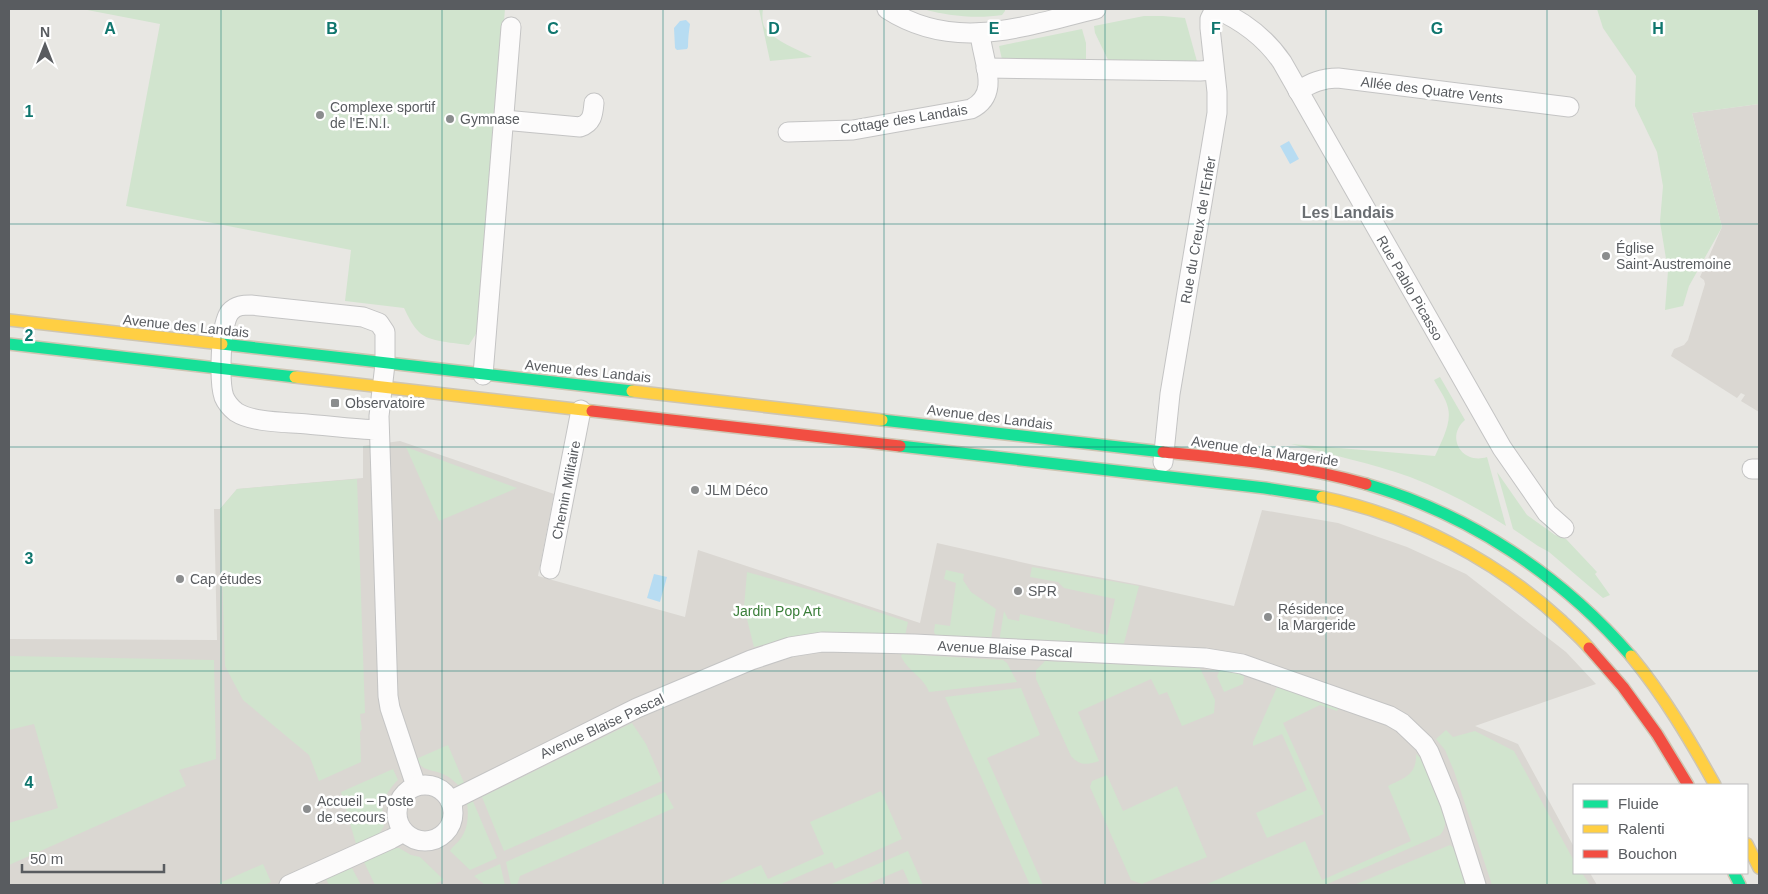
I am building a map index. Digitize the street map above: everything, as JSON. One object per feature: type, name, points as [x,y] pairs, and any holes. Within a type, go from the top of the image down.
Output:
[{"type":"main road","name":"Avenue des Landais","points":[[9,320],[1164,452]]},
{"type":"main road","points":[[9,344],[1265,488],[1338,501],[1409,524],[1443,539],[1476,557],[1537,599],[1592,649],[1640,706],[1687,784]]},
{"type":"main road","name":"Avenue de la Margeride","points":[[1164,452],[1305,469],[1350,479],[1412,499],[1446,514],[1500,543],[1540,570],[1621,645],[1666,702],[1714,784]]},
{"type":"main road","points":[[1748,846],[1759,868]]},
{"type":"street","points":[[887,9],[924,27],[980,33],[1011,30],[1096,9]]},
{"type":"street","name":"Rue du Creux de l'Enfer","points":[[1161,476],[1170,394],[1216,124],[1217,103],[1210,23],[1215,9]]},
{"type":"street","name":"Rue Pablo Picasso","points":[[1215,9],[1243,23],[1265,40],[1282,62],[1502,448],[1548,513],[1564,528]]},
{"type":"street","points":[[483,375],[511,27]]},
{"type":"street","name":"Cottage des Landais","points":[[788,132],[853,130],[971,109],[978,106],[988,92],[989,84],[980,33]]},
{"type":"street","points":[[986,68],[1214,70]]},
{"type":"street","name":"Allée des Quatre Vents","points":[[1298,91],[1317,80],[1338,78],[1569,107]]},
{"type":"street","points":[[504,120],[580,127],[592,119],[594,103]]},
{"type":"street","points":[[379,430],[266,420],[239,413],[230,407],[221,385],[220,369],[228,316],[235,308],[251,304],[343,314],[369,319],[382,327],[386,338],[379,430],[388,700],[416,786]]},
{"type":"street","name":"Chemin Militaire","points":[[550,569],[581,410]]},
{"type":"street","name":"Avenue Blaise Pascal","points":[[450,801],[637,708],[751,660],[790,647],[822,642],[914,644],[1205,658],[1230,661],[1271,673],[1390,716],[1402,723],[1424,744],[1432,759],[1450,803],[1476,885]]},
{"type":"street","points":[[416,786],[437,788],[444,792],[450,801],[453,816],[445,833],[438,838],[420,841],[411,838],[399,825],[397,808],[400,800],[405,793],[416,786]]},
{"type":"street","points":[[289,885],[404,832]]},
{"type":"shaded area","points":[[1759,104],[1759,412],[1741,401],[1745,395],[1741,393],[1737,398],[1671,356],[1674,349],[1684,345],[1688,340],[1705,284],[1704,280],[1700,277],[1722,227],[1692,113]]},
{"type":"shaded area","points":[[400,441],[554,494],[538,576],[685,617],[698,550],[920,623],[937,543],[1234,606],[1262,510],[1338,523],[1407,547],[1466,574],[1566,652],[1596,684],[1475,726],[1518,744],[1573,845],[1573,874],[1591,874],[1597,885],[9,885],[9,639],[217,640],[214,509],[220,509],[237,489],[363,478],[363,446]]},
{"type":"green space","name":"Complexe sportif de l'E.N.I.","points":[[82,9],[505,9],[479,329],[469,345],[442,342],[423,335],[414,326],[404,308],[345,301],[351,250],[126,206],[160,24]]},
{"type":"green space","points":[[759,9],[763,9],[763,24],[770,33],[812,57],[770,61]]},
{"type":"green space","points":[[923,9],[1005,9],[1005,11],[1002,15],[972,17]]},
{"type":"green space","points":[[1597,9],[1759,9],[1759,104],[1692,113],[1722,227],[1689,286],[1683,306],[1665,310],[1668,271],[1660,222],[1663,186],[1657,152],[1635,106],[1636,76],[1603,28]]},
{"type":"green space","points":[[1144,16],[1185,18],[1198,65],[1111,66],[1095,33],[1094,26]]},
{"type":"green space","points":[[1082,29],[1086,43],[1086,65],[1003,64],[999,46]]},
{"type":"green space","points":[[1440,377],[1465,420],[1456,434],[1459,448],[1470,457],[1487,457],[1506,526],[1460,499],[1410,477],[1366,463],[1291,444],[1435,456],[1445,432],[1449,414],[1444,397],[1434,380]]},
{"type":"green space","points":[[406,447],[517,488],[439,521]]},
{"type":"green space","points":[[1497,472],[1527,515],[1555,535],[1566,539],[1597,572],[1595,574],[1610,595],[1603,598],[1549,552],[1513,529]]},
{"type":"green space","points":[[357,479],[365,713],[360,714],[362,729],[360,732],[361,762],[319,781],[309,755],[243,700],[225,666],[220,509],[237,489]]},
{"type":"green space","points":[[1032,567],[1139,586],[1124,643],[1119,647],[999,642],[1004,611],[1008,619],[1019,621],[1020,614],[1107,635],[1115,599],[1064,588],[1058,582],[1030,577]]},
{"type":"green space","points":[[946,570],[964,574],[963,580],[971,592],[996,609],[991,639],[937,638],[934,632],[935,624],[950,626],[956,583],[944,579]]},
{"type":"green space","name":"Jardin Pop Art","points":[[747,572],[814,591],[908,622],[905,636],[806,635],[754,647],[744,607]]},
{"type":"green space","points":[[902,654],[1003,660],[1007,663],[1017,682],[929,692],[923,682],[907,666],[901,656]]},
{"type":"green space","points":[[9,656],[214,660],[216,759],[179,770],[186,786],[9,865],[9,823],[58,808],[34,724],[9,730]]},
{"type":"green space","points":[[1045,661],[1200,668],[1215,700],[1214,713],[1182,726],[1167,692],[1159,695],[1151,679],[1078,712],[1099,761],[1087,764],[1081,763],[1071,756],[1036,679],[1036,670]]},
{"type":"green space","points":[[1220,670],[1241,674],[1244,676],[1243,684],[1224,692],[1217,676]]},
{"type":"green space","points":[[1278,685],[1339,707],[1337,711],[1320,705],[1283,723],[1324,814],[1267,838],[1256,813],[1307,790],[1282,734],[1253,746],[1253,742]]},
{"type":"green space","points":[[1021,688],[1040,735],[987,758],[1043,885],[1030,885],[945,697]]},
{"type":"green space","points":[[632,723],[646,744],[662,781],[504,851],[482,797]]},
{"type":"green space","points":[[1446,730],[1453,737],[1475,731],[1514,751],[1573,859],[1573,874],[1583,874],[1590,885],[1492,885],[1454,771],[1445,750],[1436,739]]},
{"type":"green space","points":[[448,745],[465,785],[460,787],[446,775],[424,768],[416,759]]},
{"type":"green space","points":[[1416,754],[1423,760],[1444,812],[1445,824],[1440,835],[1325,885],[1205,885],[1305,841],[1322,880],[1411,841],[1388,786],[1404,778],[1412,771],[1416,761]]},
{"type":"green space","points":[[393,769],[398,780],[384,801],[382,813],[384,826],[379,834],[356,844],[341,792]]},
{"type":"green space","points":[[1107,775],[1123,811],[1177,786],[1207,857],[1142,884],[1131,880],[1090,787],[1092,781]]},
{"type":"green space","points":[[881,791],[902,839],[835,869],[832,862],[779,885],[757,885],[755,883],[751,885],[716,885],[761,865],[768,879],[824,854],[810,822]]},
{"type":"green space","points":[[665,792],[674,808],[520,876],[517,885],[511,885],[506,862]]},
{"type":"green space","points":[[472,799],[497,858],[470,870],[450,851],[466,829],[468,819],[467,803]]},
{"type":"green space","points":[[1450,845],[1459,852],[1469,885],[1354,885]]},
{"type":"green space","points":[[395,848],[420,857],[444,880],[433,885],[375,885],[364,862]]},
{"type":"green space","points":[[908,851],[923,885],[910,885],[903,869],[865,885],[829,885]]},
{"type":"green space","points":[[263,864],[271,882],[264,885],[215,885]]},
{"type":"green space","points":[[500,864],[505,885],[485,885],[474,876]]},
{"type":"green space","points":[[352,868],[361,885],[329,885],[326,879]]},
{"type":"water","points":[[686,20],[690,24],[688,47],[687,49],[677,50],[675,48],[674,28],[680,21]]},
{"type":"water","points":[[1289,141],[1299,159],[1290,164],[1280,146]]},
{"type":"water","points":[[654,574],[667,577],[660,602],[647,598]]},
{"type":"traffic: fast","points":[[9,344],[295,377]]},
{"type":"traffic: fast","points":[[222,344],[632,391]]},
{"type":"traffic: fast","points":[[882,420],[1163,452]]},
{"type":"traffic: fast","points":[[900,446],[1265,488],[1322,497]]},
{"type":"traffic: fast","points":[[1366,484],[1441,512],[1477,530],[1511,551],[1575,599],[1631,656]]},
{"type":"traffic: fast","points":[[1734,874],[1740,885]]},
{"type":"traffic: slow","points":[[9,320],[222,344]]},
{"type":"traffic: slow","points":[[295,377],[592,411]]},
{"type":"traffic: slow","points":[[632,391],[882,420]]},
{"type":"traffic: slow","points":[[1322,497],[1387,515],[1450,543],[1509,578],[1562,621],[1589,648]]},
{"type":"traffic: slow","points":[[1631,656],[1655,687],[1676,719],[1714,784]]},
{"type":"traffic: slow","points":[[1748,846],[1759,868]]},
{"type":"traffic: jam","points":[[592,411],[900,446]]},
{"type":"traffic: jam","points":[[1163,452],[1291,467],[1366,484]]},
{"type":"traffic: jam","points":[[1589,648],[1623,687],[1657,734],[1687,784]]},
{"type":"place","name":"Complexe sportif de l'E.N.I.","points":[[320,115]]},
{"type":"place","name":"Gymnase","points":[[450,119]]},
{"type":"place","name":"Église Saint-Austremoine","points":[[1606,256]]},
{"type":"place","name":"Observatoire","points":[[335,403]]},
{"type":"place","name":"JLM Déco","points":[[695,490]]},
{"type":"place","name":"Cap études","points":[[180,579]]},
{"type":"place","name":"SPR","points":[[1018,591]]},
{"type":"place","name":"Résidence la Margeride","points":[[1268,617]]},
{"type":"place","name":"Accueil − Poste de secours","points":[[307,809]]},
{"type":"district","name":"Les Landais","points":[[1348,212]]}]
